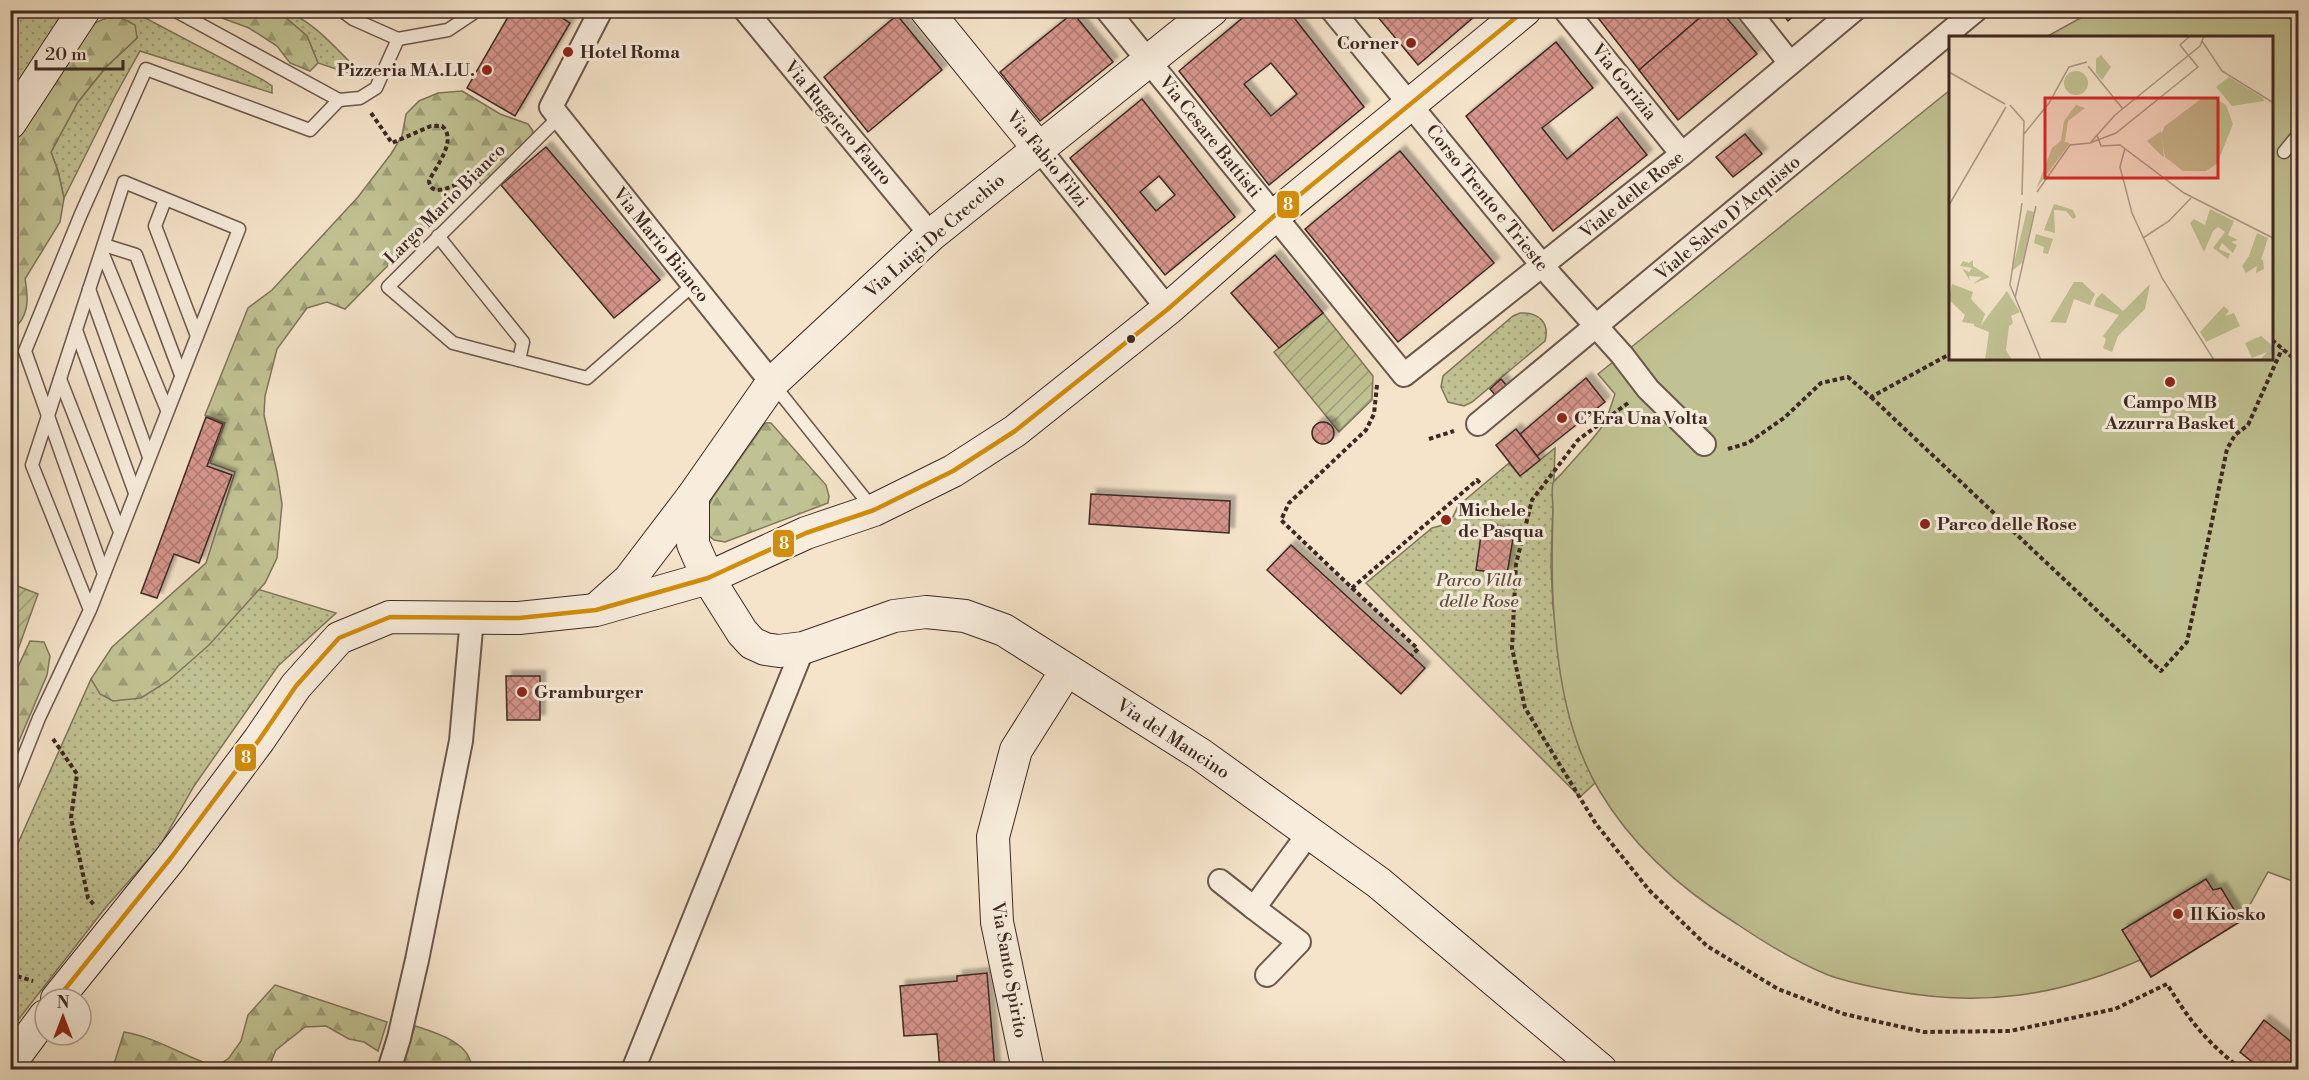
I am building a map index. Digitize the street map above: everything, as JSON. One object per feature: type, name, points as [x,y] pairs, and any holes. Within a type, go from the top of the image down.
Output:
[{"type":"street","points":[[10,123],[84,10]]},
{"type":"street","points":[[555,112],[601,10]]},
{"type":"street","name":"Via Ruggiero Fauro","points":[[745,10],[931,235]]},
{"type":"street","name":"Via Fabio Filzi","points":[[926,10],[1168,309]]},
{"type":"street","name":"Via Cesare Battisti","points":[[1107,10],[1404,375]]},
{"type":"street","name":"Via Luigi De Crecchio","points":[[596,610],[629,580],[693,496],[772,383],[931,235],[1212,10]]},
{"type":"street","name":"Corso Trento e Trieste","points":[[1332,10],[1543,266],[1622,355],[1648,388],[1704,444]]},
{"type":"street","points":[[66,987],[177,849],[259,740],[296,686],[339,638],[390,617],[530,618],[596,610],[708,578],[806,532],[874,510],[953,471],[1015,431],[1168,309],[1274,216],[1525,10]]},
{"type":"street","name":"Via Gorizia","points":[[1564,10],[1682,154]]},
{"type":"street","points":[[1748,10],[1790,63]]},
{"type":"street","name":"Viale delle Rose","points":[[1404,375],[1682,154],[1854,10]]},
{"type":"street","name":"Viale Salvo D'Acquisto","points":[[1478,424],[1976,10]]},
{"type":"street","name":"Via Mario Bianco","points":[[555,112],[772,383]]},
{"type":"street","points":[[693,496],[693,544],[708,578]]},
{"type":"street","name":"Via del Mancino","points":[[708,578],[742,632],[752,643],[765,649],[779,651],[803,648],[894,616],[926,612],[965,616],[1004,630],[1200,754],[1379,883],[1600,1070]]},
{"type":"street","points":[[389,1070],[417,960],[461,741],[472,618]]},
{"type":"street","points":[[633,1070],[803,648]]},
{"type":"street","name":"Via Santo Spirito","points":[[1028,1070],[997,922],[993,837],[1016,750],[1066,671]]},
{"type":"street","points":[[1254,908],[1309,832]]},
{"type":"street","points":[[1220,881],[1299,942],[1267,975]]},
{"type":"street","points":[[10,1063],[33,1032]]},
{"type":"lane","points":[[174,10],[339,100],[360,98],[376,88],[398,39]]},
{"type":"lane","points":[[341,10],[353,19],[398,39],[448,30],[478,10]]},
{"type":"lane","points":[[104,574],[25,351],[86,204],[146,69],[310,130],[339,100]]},
{"type":"lane","name":"Largo Mario Bianco","points":[[555,112],[388,287],[453,343],[587,378],[693,285]]},
{"type":"lane","points":[[2284,152],[2298,135]]},
{"type":"lane","points":[[10,791],[39,718],[90,610],[239,229],[124,182],[32,465],[90,610]]},
{"type":"lane","points":[[165,200],[155,226],[197,336]]},
{"type":"lane","points":[[438,236],[522,342],[519,360]]},
{"type":"lane","points":[[103,248],[136,255],[182,375]]},
{"type":"lane","points":[[103,248],[168,410]]},
{"type":"lane","points":[[89,289],[149,457]]},
{"type":"lane","points":[[76,330],[135,493]]},
{"type":"lane","points":[[60,379],[120,532]]},
{"type":"lane","points":[[772,383],[874,510]]},
{"type":"path","points":[[360,98],[392,143],[434,125],[445,129],[449,135],[448,143],[430,178],[429,186],[438,191],[466,180]]},
{"type":"path","points":[[2273,342],[2298,362]]},
{"type":"path","points":[[1704,444],[1716,453],[1748,443],[1784,418],[1821,383],[1848,377],[2161,671],[2187,642],[2227,449],[2235,435],[2248,425],[2282,349]]},
{"type":"path","points":[[1871,397],[1949,355]]},
{"type":"path","points":[[1404,375],[1377,382],[1374,414],[1366,430],[1290,503],[1281,519],[1418,649],[1411,656]]},
{"type":"path","points":[[1648,388],[1578,440],[1532,500],[1516,564],[1512,648],[1525,708],[1596,824],[1649,890],[1707,946],[1778,989],[1844,1014],[1924,1032],[2010,1031],[2115,1009],[2167,984],[2193,1025],[2216,1050],[2242,1070]]},
{"type":"path","points":[[1352,588],[1477,480],[1482,485]]},
{"type":"path","points":[[39,718],[76,774],[71,818],[88,897],[114,926]]},
{"type":"green space","points":[[17,11],[68,11],[11,104],[11,23]]},
{"type":"green space","points":[[125,11],[132,11],[263,80],[272,86],[272,93],[140,51],[64,198],[51,152],[78,102],[106,67],[137,38],[134,25],[121,18]]},
{"type":"green space","points":[[210,11],[278,11],[307,36],[318,63],[310,71],[290,63],[277,46],[249,28]]},
{"type":"green space","points":[[278,11],[289,13],[313,27],[366,79],[318,63],[307,36]]},
{"type":"green space","name":"Parco delle Rose","points":[[2093,11],[2270,11],[2298,22],[2298,883],[2268,872],[2241,921],[2151,977],[2140,960],[2080,982],[2050,990],[1989,998],[1927,996],[1853,983],[1828,975],[1759,938],[1697,897],[1678,881],[1643,848],[1612,810],[1588,770],[1579,749],[1562,683],[1552,588],[1553,483],[1592,439],[1607,416],[1615,394],[1598,374],[1949,91],[1949,360],[2273,360],[2273,36],[2048,36]]},
{"type":"green space","points":[[107,18],[121,18],[135,25],[137,38],[106,67],[78,102],[51,152],[64,198],[60,222],[25,279],[26,308],[21,320],[11,331],[11,145],[94,23]]},
{"type":"green space","points":[[462,91],[500,114],[528,124],[533,131],[530,140],[482,185],[475,177],[345,309],[327,302],[307,308],[277,349],[265,396],[264,415],[282,504],[277,558],[265,583],[209,645],[168,681],[141,698],[113,701],[100,694],[91,679],[112,647],[206,563],[235,472],[210,463],[225,423],[205,415],[248,308],[272,290],[358,197],[402,136],[406,114],[419,101],[438,93]]},
{"type":"green space","points":[[1323,313],[1373,376],[1372,400],[1339,432],[1274,352]]},
{"type":"green space","points":[[1520,313],[1533,314],[1542,320],[1546,329],[1545,341],[1472,402],[1464,406],[1448,402],[1441,387],[1443,376],[1513,316]]},
{"type":"green space","points":[[765,423],[771,423],[826,485],[828,503],[725,542],[714,540],[705,532],[706,511],[713,497]]},
{"type":"green space","name":"Parco Villa delle Rose","points":[[1555,448],[1551,565],[1553,607],[1579,748],[1595,783],[1580,797],[1366,583],[1432,528],[1450,523],[1458,506],[1509,463],[1520,476]]},
{"type":"green space","points":[[211,575],[336,613],[278,666],[194,786],[160,846],[106,907],[44,987],[33,987],[33,1001],[11,1029],[11,859],[91,679],[161,627]]},
{"type":"green space","points":[[10,583],[38,594],[11,669],[10,669]]},
{"type":"green space","points":[[30,641],[44,642],[50,656],[47,675],[11,760],[11,682]]},
{"type":"green space","points":[[275,985],[387,1022],[378,1051],[364,1042],[349,1039],[326,1026],[305,1027],[276,1050],[268,1069],[129,1070],[114,1064],[124,1032],[148,1038],[216,1067],[229,1058],[241,1041],[248,1015]]},
{"type":"green space","points":[[415,1026],[442,1035],[459,1046],[466,1052],[471,1069],[401,1070]]},
{"type":"building","points":[[512,10],[550,10],[570,23],[515,116],[467,88]]},
{"type":"building","points":[[1252,10],[1288,10],[1364,107],[1269,185],[1179,71]],"holes":[[[1271,63],[1297,94],[1271,116],[1244,84]]]},
{"type":"building","points":[[1372,10],[1482,10],[1418,65]]},
{"type":"building","points":[[1592,10],[1709,10],[1639,70]]},
{"type":"building","points":[[1709,10],[1720,10],[1757,54],[1678,120],[1639,70]]},
{"type":"building","points":[[1779,10],[1800,10],[1788,21]]},
{"type":"building","points":[[1073,13],[1113,62],[1040,121],[1000,72]]},
{"type":"building","points":[[897,15],[942,70],[868,132],[824,77]]},
{"type":"building","points":[[1556,42],[1593,88],[1542,128],[1567,159],[1617,117],[1647,155],[1553,231],[1466,116]]},
{"type":"building","points":[[1142,99],[1235,217],[1165,275],[1070,158]],"holes":[[[1159,176],[1175,195],[1156,211],[1140,192]]]},
{"type":"building","points":[[1745,134],[1762,154],[1733,177],[1716,157]]},
{"type":"building","points":[[546,147],[660,280],[614,318],[501,185]]},
{"type":"building","points":[[1400,151],[1494,263],[1398,342],[1305,229]]},
{"type":"building","points":[[1275,255],[1323,313],[1279,348],[1231,293]]},
{"type":"building","name":"C’Era Una Volta","points":[[1586,378],[1605,402],[1537,456],[1520,434]]},
{"type":"building","points":[[1501,379],[1507,386],[1496,396],[1490,389]]},
{"type":"building","points":[[206,417],[223,424],[207,466],[232,475],[199,563],[174,554],[157,598],[141,593]]},
{"type":"building","points":[[1323,422],[1331,425],[1334,433],[1331,441],[1323,444],[1315,441],[1312,433],[1315,425]]},
{"type":"building","points":[[1516,429],[1540,460],[1520,476],[1496,445]]},
{"type":"building","points":[[1091,494],[1230,501],[1229,533],[1089,524]]},
{"type":"building","points":[[1482,529],[1514,533],[1507,574],[1476,570]]},
{"type":"building","points":[[1291,545],[1425,668],[1401,694],[1267,570]]},
{"type":"building","points":[[506,676],[540,676],[540,720],[507,720]]},
{"type":"building","points":[[2206,879],[2213,890],[2221,888],[2241,921],[2151,977],[2122,930]]},
{"type":"building","points":[[987,973],[995,1070],[940,1070],[937,1034],[904,1036],[900,986],[957,981],[957,976]]},
{"type":"building","points":[[2264,1020],[2298,1047],[2298,1060],[2291,1070],[2262,1070],[2240,1052]]},
{"type":"transit line","name":"8","points":[[67,987],[170,859],[259,740],[296,686],[339,638],[390,617],[519,618],[596,610],[708,578],[806,533],[874,510],[953,471],[1015,431],[1168,309],[1274,216],[1525,10]]},
{"type":"place","name":"Corner","points":[[1411,43]]},
{"type":"place","name":"Hotel Roma","points":[[568,52]]},
{"type":"place","name":"Pizzeria MA.LU.","points":[[487,70]]},
{"type":"place","name":"Campo MB Azzurra Basket","points":[[2170,382]]},
{"type":"place","name":"C’Era Una Volta","points":[[1562,418]]},
{"type":"place","name":"Michele de Pasqua","points":[[1446,520]]},
{"type":"place","name":"Parco delle Rose","points":[[1925,524]]},
{"type":"place","name":"Gramburger","points":[[522,692]]},
{"type":"place","name":"Il Kiosko","points":[[2178,914]]}]
